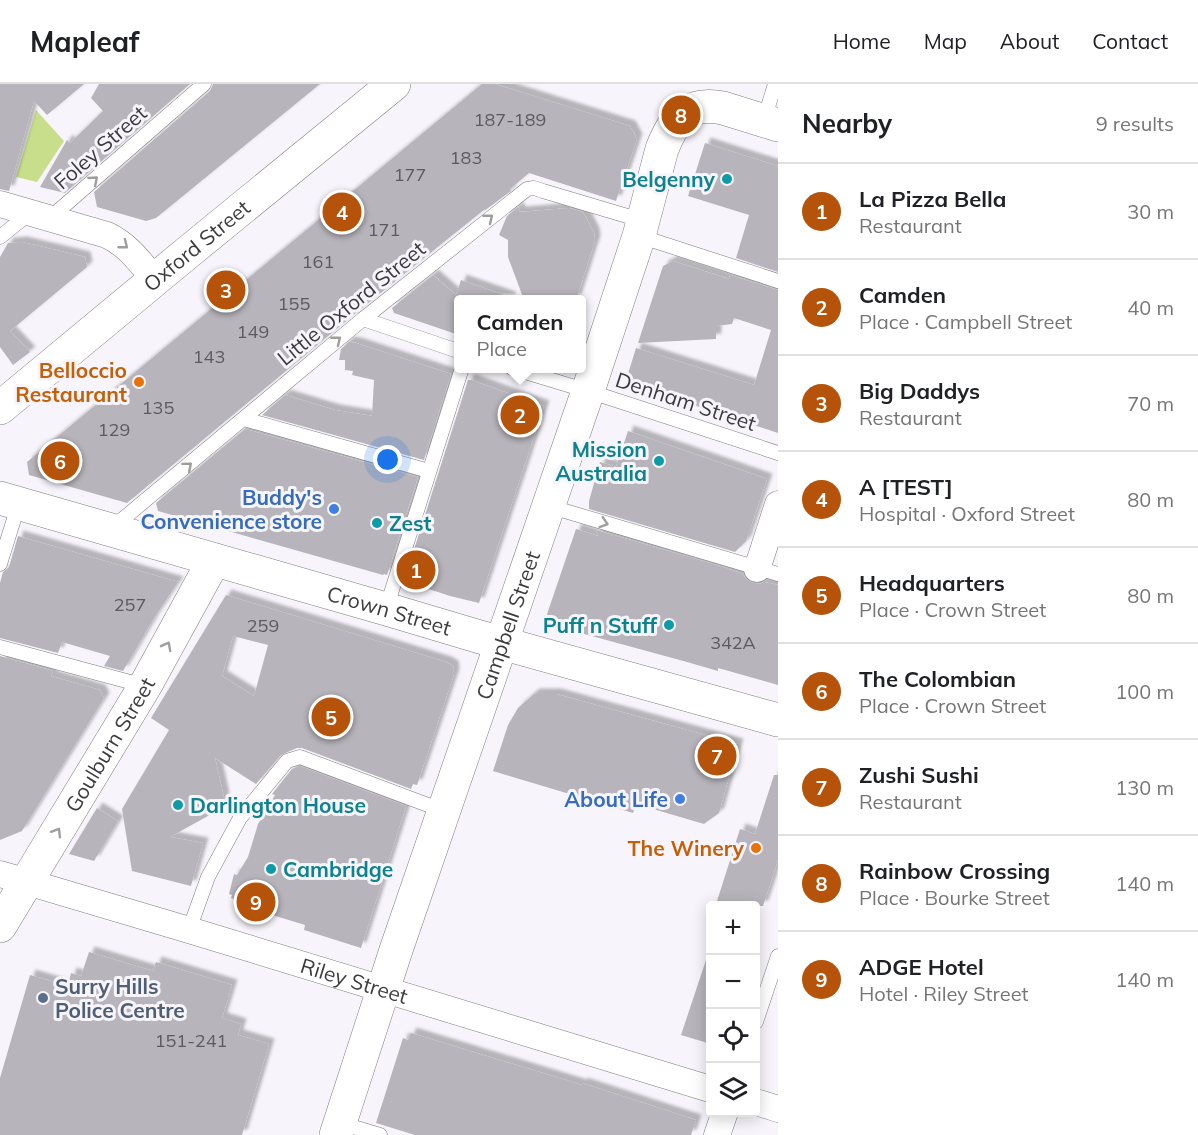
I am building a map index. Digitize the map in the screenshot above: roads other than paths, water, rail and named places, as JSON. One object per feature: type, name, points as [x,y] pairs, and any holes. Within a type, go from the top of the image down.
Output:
[{"type":"street","name":"Oxford Street","points":[[0,408],[394,84]]},
{"type":"street","name":"Campbell Street","points":[[338,1129],[383,989],[642,229],[662,149],[672,126],[681,115],[702,106],[714,106],[771,123]]},
{"type":"street","points":[[0,204],[118,240],[136,256],[155,280]]},
{"type":"street","name":"Crown Street","points":[[9,500],[502,644],[778,720]]},
{"type":"street","points":[[768,571],[778,504]]},
{"type":"street","name":"Goulburn Street","points":[[0,926],[13,878],[145,686],[214,560]]},
{"type":"street","name":"Riley Street","points":[[13,878],[706,1087]]},
{"type":"street","points":[[760,1103],[778,1109]]},
{"type":"street","points":[[717,1135],[724,1117]]},
{"type":"lane","name":"Foley Street","points":[[0,237],[40,216],[204,84]]},
{"type":"lane","points":[[771,123],[775,84]]},
{"type":"lane","name":"Little Oxford Street","points":[[111,530],[363,319],[527,189],[534,188],[543,191],[642,229]]},
{"type":"lane","points":[[642,229],[778,281]]},
{"type":"lane","points":[[363,319],[454,349]]},
{"type":"lane","points":[[386,609],[461,373]]},
{"type":"lane","name":"Denham Street","points":[[525,373],[778,453]]},
{"type":"lane","points":[[244,419],[429,471]]},
{"type":"lane","points":[[0,564],[9,500]]},
{"type":"lane","points":[[548,506],[768,571]]},
{"type":"lane","points":[[0,647],[145,686]]},
{"type":"lane","points":[[189,930],[208,877],[240,818],[287,761],[300,757],[444,811]]},
{"type":"lane","points":[[760,1010],[778,956]]},
{"type":"lane","points":[[338,1129],[380,1135]]},
{"type":"place","name":"Rainbow Crossing","points":[[681,115]]},
{"type":"place","name":"Belgenny","points":[[727,179]]},
{"type":"place","name":"A [TEST]","points":[[342,212]]},
{"type":"place","name":"Big Daddys","points":[[226,290]]},
{"type":"place","name":"Belloccio Restaurant","points":[[139,382]]},
{"type":"place","name":"Camden","points":[[520,415]]},
{"type":"place","name":"The Colombian","points":[[60,461]]},
{"type":"place","name":"Mission Australia","points":[[659,461]]},
{"type":"place","name":"Buddy's Convenience store","points":[[334,509]]},
{"type":"place","name":"Zest","points":[[377,523]]},
{"type":"place","name":"La Pizza Bella","points":[[416,570]]},
{"type":"place","name":"Puff n Stuff","points":[[669,625]]},
{"type":"place","name":"Headquarters","points":[[331,717]]},
{"type":"place","name":"Zushi Sushi","points":[[717,756]]},
{"type":"place","name":"About Life","points":[[680,799]]},
{"type":"place","name":"Darlington House","points":[[178,805]]},
{"type":"place","name":"The Winery","points":[[756,848]]},
{"type":"place","name":"Cambridge","points":[[271,869]]},
{"type":"place","name":"ADGE Hotel","points":[[256,902]]},
{"type":"place","name":"Surry Hills Police Centre","points":[[43,998]]}]
